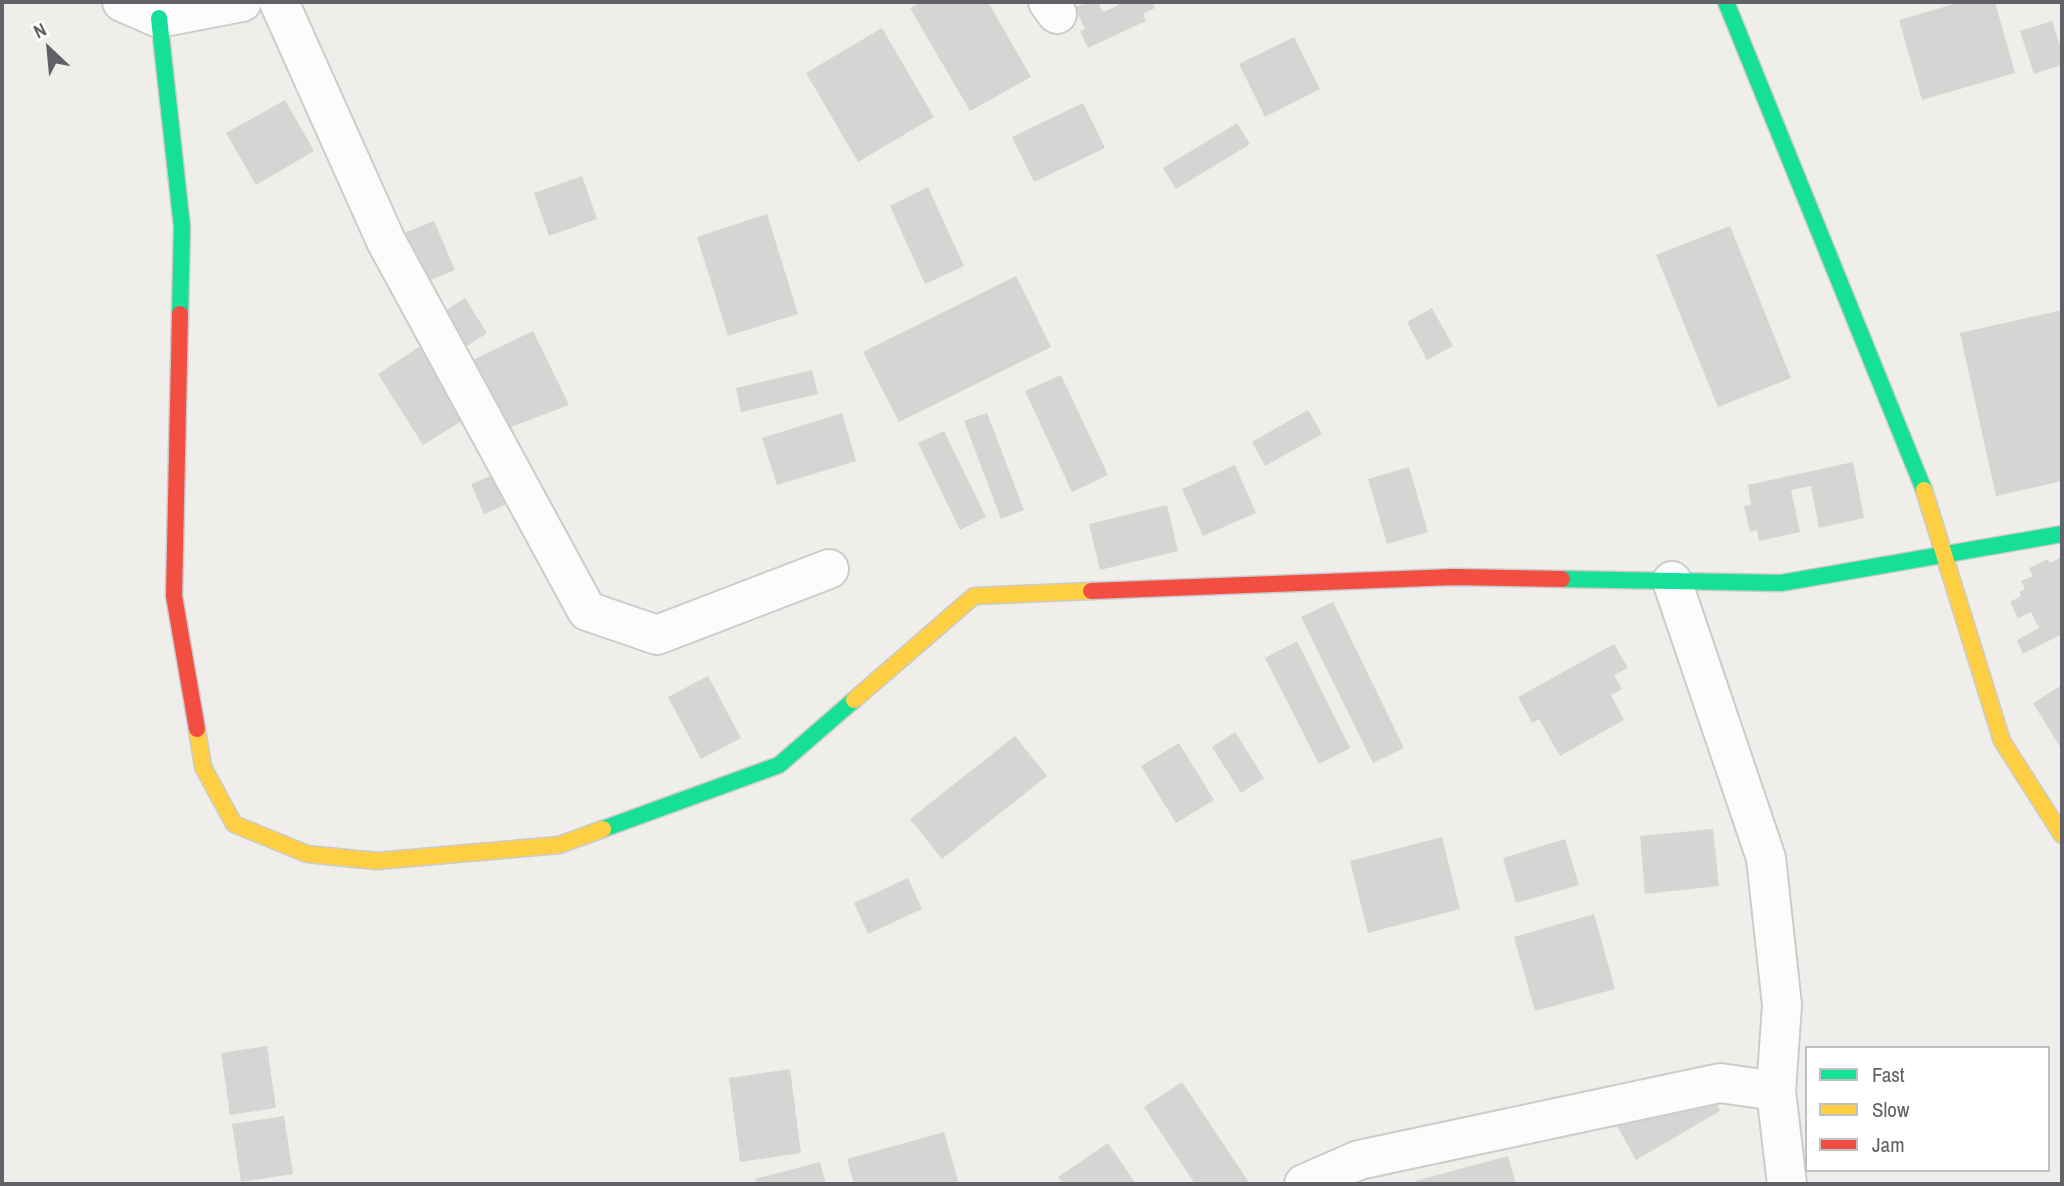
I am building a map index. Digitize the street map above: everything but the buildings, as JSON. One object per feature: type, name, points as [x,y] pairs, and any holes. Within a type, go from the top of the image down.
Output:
[{"type":"street","points":[[122,2],[159,18],[242,2]]},
{"type":"street","points":[[279,2],[386,241],[587,611],[657,635],[829,569]]},
{"type":"street","points":[[1726,2],[1931,507],[2002,741],[2062,835]]},
{"type":"street","points":[[159,18],[182,228],[174,596],[203,767],[234,824],[307,854],[377,861],[559,845],[779,765],[974,596],[1454,577],[1782,583],[1945,552],[2062,534]]},
{"type":"street","points":[[1672,581],[1766,858],[1782,1005],[1776,1091],[1787,1184]]},
{"type":"street","points":[[1304,1184],[1359,1160],[1720,1083],[1776,1091]]},
{"type":"traffic: fast","points":[[1726,2],[1924,490]]},
{"type":"traffic: fast","points":[[159,18],[182,227],[180,314]]},
{"type":"traffic: fast","points":[[1562,579],[1781,583],[2062,534]]},
{"type":"traffic: fast","points":[[603,829],[779,765],[854,700]]},
{"type":"traffic: slow","points":[[1924,490],[2002,741],[2062,835]]},
{"type":"traffic: slow","points":[[854,700],[974,596],[1091,591]]},
{"type":"traffic: slow","points":[[197,729],[203,767],[234,824],[307,854],[377,861],[559,845],[603,829]]},
{"type":"traffic: jam","points":[[180,314],[174,596],[197,729]]},
{"type":"traffic: jam","points":[[1091,591],[1454,577],[1562,579]]}]
